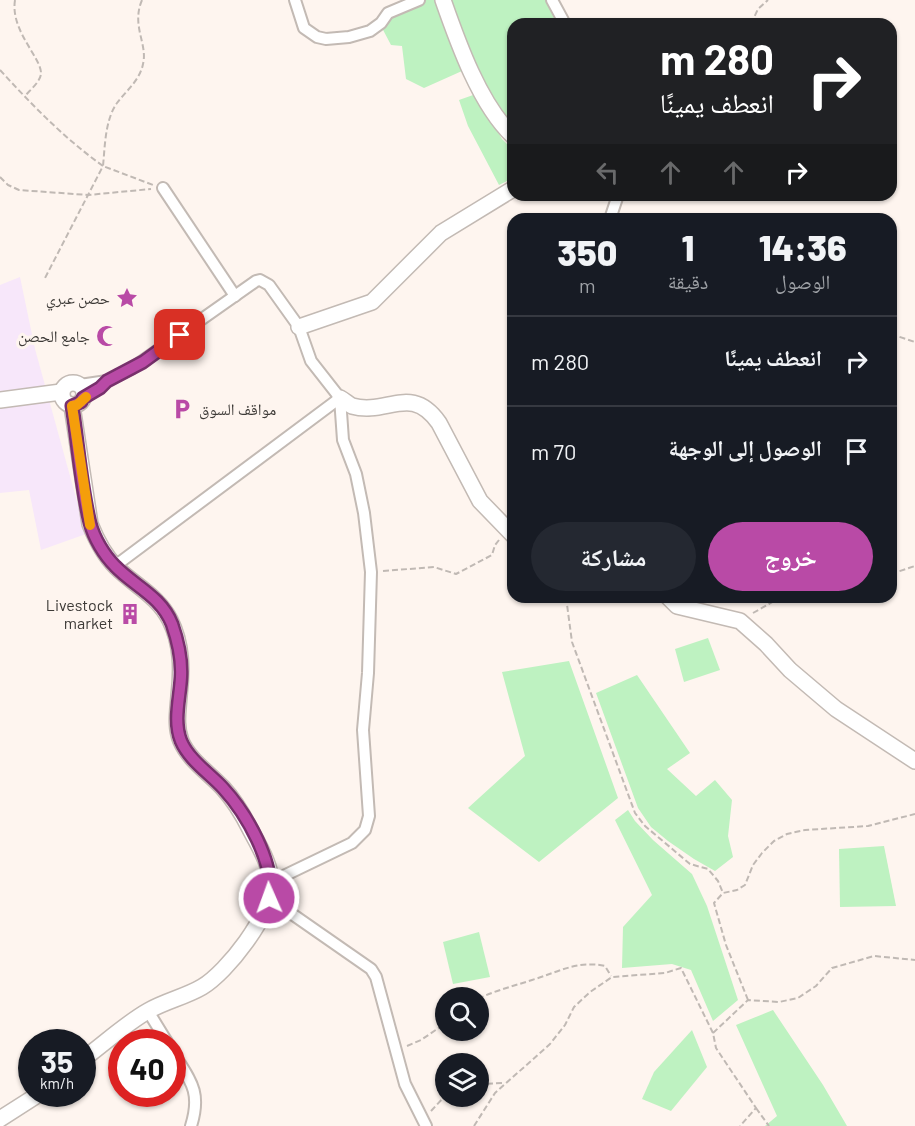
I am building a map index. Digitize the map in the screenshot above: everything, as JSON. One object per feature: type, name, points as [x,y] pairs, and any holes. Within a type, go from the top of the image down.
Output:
[{"type":"street","points":[[295,0],[304,28],[317,37],[326,39],[349,37],[370,31],[381,23],[387,13],[419,0]]},
{"type":"street","points":[[443,0],[450,22],[479,87],[495,116],[507,129]]},
{"type":"street","points":[[552,0],[562,18]]},
{"type":"street","points":[[163,188],[235,296]]},
{"type":"street","points":[[299,327],[372,303],[441,233],[507,193]]},
{"type":"street","points":[[78,396],[143,362],[256,281],[265,281],[299,327],[311,361],[340,398],[352,406],[417,403],[425,407],[439,423],[480,501],[507,530]]},
{"type":"street","points":[[0,400],[61,392],[71,383],[78,396],[90,524],[101,547],[114,566],[152,596],[171,621],[181,654],[177,719],[181,741],[187,752],[224,788],[238,808],[265,858],[271,882],[269,898],[248,939],[219,974],[202,986],[148,1011],[96,1050]]},
{"type":"street","points":[[114,566],[340,398]]},
{"type":"street","points":[[271,882],[352,843],[365,830],[370,809],[363,730],[368,673],[371,572],[356,474],[343,440],[340,398]]},
{"type":"street","points":[[674,603],[677,606],[740,621],[829,704],[915,761]]},
{"type":"street","points":[[269,898],[371,969],[376,977],[405,1084],[424,1124]]},
{"type":"street","points":[[148,1011],[159,1029]]},
{"type":"street","points":[[186,1074],[196,1097],[191,1126]]},
{"type":"street","points":[[0,1119],[19,1107]]},
{"type":"path","points":[[15,0],[18,26],[41,74],[25,96]]},
{"type":"path","points":[[45,279],[103,166],[108,126],[113,109],[143,66],[137,21],[142,0]]},
{"type":"path","points":[[754,18],[758,9],[768,0]]},
{"type":"path","points":[[0,70],[75,146],[103,166],[163,188]]},
{"type":"path","points":[[0,177],[8,185],[19,190],[88,195],[163,188]]},
{"type":"path","points":[[897,336],[915,342]]},
{"type":"path","points":[[371,572],[434,567],[456,574],[492,555],[495,545],[507,535]]},
{"type":"path","points":[[897,572],[915,566]]},
{"type":"path","points":[[567,603],[572,642],[635,813],[645,826],[690,864],[708,869],[718,881],[723,892]]},
{"type":"path","points":[[740,621],[772,603]]},
{"type":"path","points":[[748,1000],[726,945],[714,903],[723,892],[737,890],[745,885],[753,865],[762,853],[774,841],[788,834],[805,830],[868,826],[915,814]]},
{"type":"path","points":[[713,1033],[748,1000],[779,1002],[798,998],[816,986],[832,968],[874,956],[915,960]]},
{"type":"path","points":[[489,994],[575,965],[593,963],[605,966],[612,977]]},
{"type":"path","points":[[474,1126],[495,1093],[550,1044],[565,1025],[574,1006],[590,992],[612,977],[666,973],[681,968],[713,1033],[716,1048],[769,1126]]},
{"type":"path","points":[[396,1051],[421,1040],[435,1030]]},
{"type":"path","points":[[489,1084],[505,1083]]},
{"type":"path","points":[[424,1124],[437,1107]]},
{"type":"path","points":[[740,1126],[756,1108]]},
{"type":"shaded area","points":[[20,277],[35,349],[86,534],[41,550],[29,490],[0,493],[0,285]]},
{"type":"green space","points":[[419,0],[437,0],[462,71],[424,88],[406,79],[402,46],[391,45],[381,26],[391,18],[400,4]]},
{"type":"green space","points":[[449,0],[547,0],[557,18],[507,18],[507,120],[484,85]]},
{"type":"green space","points":[[476,94],[507,144],[507,181],[499,185],[468,126],[459,100]]},
{"type":"green space","points":[[708,638],[720,670],[684,682],[675,649]]},
{"type":"green space","points":[[569,661],[618,798],[539,862],[468,808],[525,756],[502,672]]},
{"type":"green space","points":[[637,675],[690,753],[667,769],[696,796],[715,780],[732,800],[728,836],[733,857],[715,871],[668,841],[651,827],[638,808],[596,693]]},
{"type":"green space","points":[[628,810],[653,840],[692,874],[707,906],[738,1000],[713,1021],[691,970],[672,964],[622,968],[623,927],[652,895],[615,820]]},
{"type":"green space","points":[[884,846],[896,906],[840,907],[839,849]]},
{"type":"green space","points":[[479,932],[490,977],[453,984],[443,942]]},
{"type":"green space","points":[[773,1010],[823,1085],[847,1126],[765,1126],[777,1116],[736,1025]]},
{"type":"green space","points":[[692,1030],[707,1067],[671,1111],[642,1099],[654,1072]]},
{"type":"slow traffic","points":[[86,397],[77,405],[72,406],[90,525]]},
{"type":"place","name":"حصن عبري","points":[[127,298]]},
{"type":"place","name":"جامع الحصن","points":[[107,336]]},
{"type":"place","name":"مواقف السوق","points":[[182,409]]},
{"type":"place","name":"Livestock market","points":[[130,614]]},
{"type":"route","points":[[180,335],[143,362],[107,381],[77,405],[72,406],[90,524],[101,547],[114,566],[152,596],[171,621],[181,654],[177,719],[181,741],[187,752],[224,788],[238,808],[269,869],[271,889],[269,898]]}]
